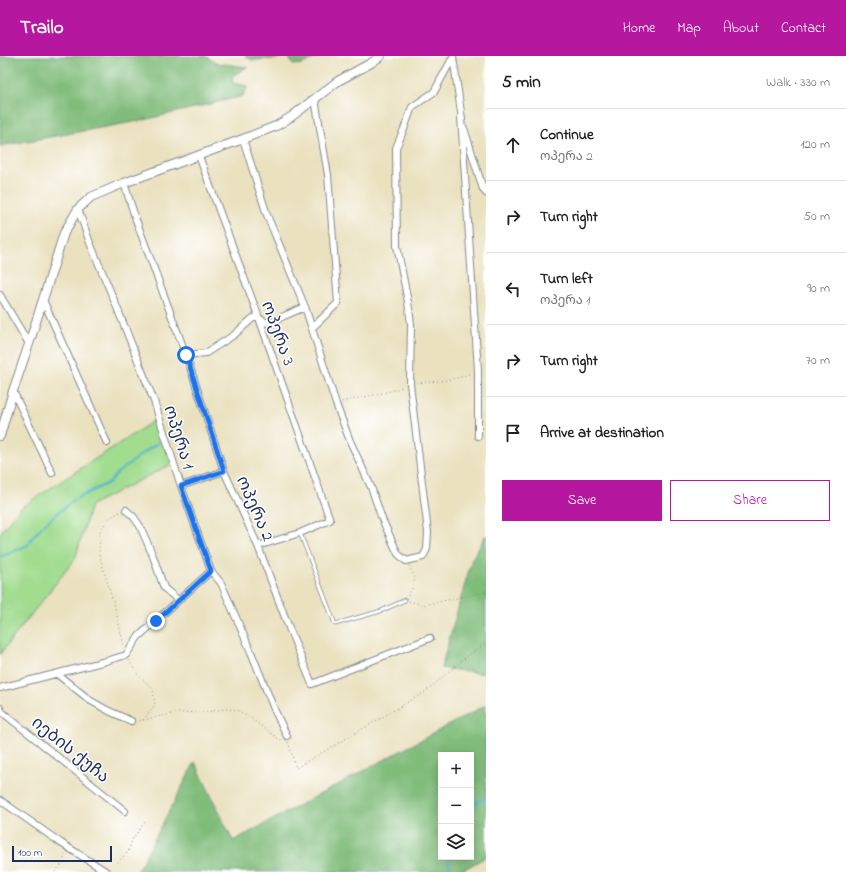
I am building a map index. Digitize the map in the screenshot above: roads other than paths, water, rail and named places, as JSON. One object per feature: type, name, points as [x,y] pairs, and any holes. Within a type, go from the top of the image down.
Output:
[{"type":"street","points":[[0,436],[1,426],[30,344],[64,233],[78,209],[91,197],[124,183],[276,126],[291,117],[338,81],[381,56]]},
{"type":"street","points":[[243,139],[267,215],[305,307],[336,404],[350,441],[371,487],[382,519],[398,554],[406,560],[423,557],[427,549],[428,532],[410,384],[411,324],[397,246],[396,148],[412,107],[434,92],[453,56]]},
{"type":"street","points":[[453,56],[461,117],[478,370],[478,436]]},
{"type":"street","points":[[312,328],[338,304],[328,175],[315,99]]},
{"type":"street","points":[[461,117],[485,190]]},
{"type":"street","name":"ოპერა 3","points":[[198,156],[260,318],[330,520],[300,533]]},
{"type":"street","name":"ოპერა 2","points":[[124,183],[136,220],[186,355],[224,471],[258,546],[288,628],[312,684],[430,638]]},
{"type":"street","name":"ოპერა 1","points":[[78,209],[90,243],[154,401],[181,486],[211,571],[221,583],[274,709],[287,736]]},
{"type":"street","points":[[0,295],[30,344]]},
{"type":"street","points":[[43,300],[107,443]]},
{"type":"street","points":[[186,355],[206,354],[234,335],[253,318],[260,318],[267,323],[274,322],[305,307]]},
{"type":"street","points":[[13,391],[52,472]]},
{"type":"street","points":[[181,486],[224,471]]},
{"type":"street","points":[[126,510],[133,516],[140,526],[153,556],[164,588],[178,600]]},
{"type":"street","points":[[258,546],[300,533]]},
{"type":"street","points":[[0,688],[106,661],[126,654],[138,637],[211,571]]},
{"type":"street","points":[[57,674],[91,701],[108,711],[131,721]]},
{"type":"street","name":"იების ქუჩა","points":[[1,711],[125,811]]},
{"type":"street","points":[[0,800],[66,846],[107,872]]},
{"type":"lane","points":[[300,533],[336,624],[381,611],[405,600]]},
{"type":"waterway","points":[[0,556],[28,545],[42,526],[75,499],[110,482],[116,474],[161,441]]},
{"type":"waterway","points":[[474,804],[478,801],[486,799]]},
{"type":"waterway","points":[[448,860],[450,872]]}]
